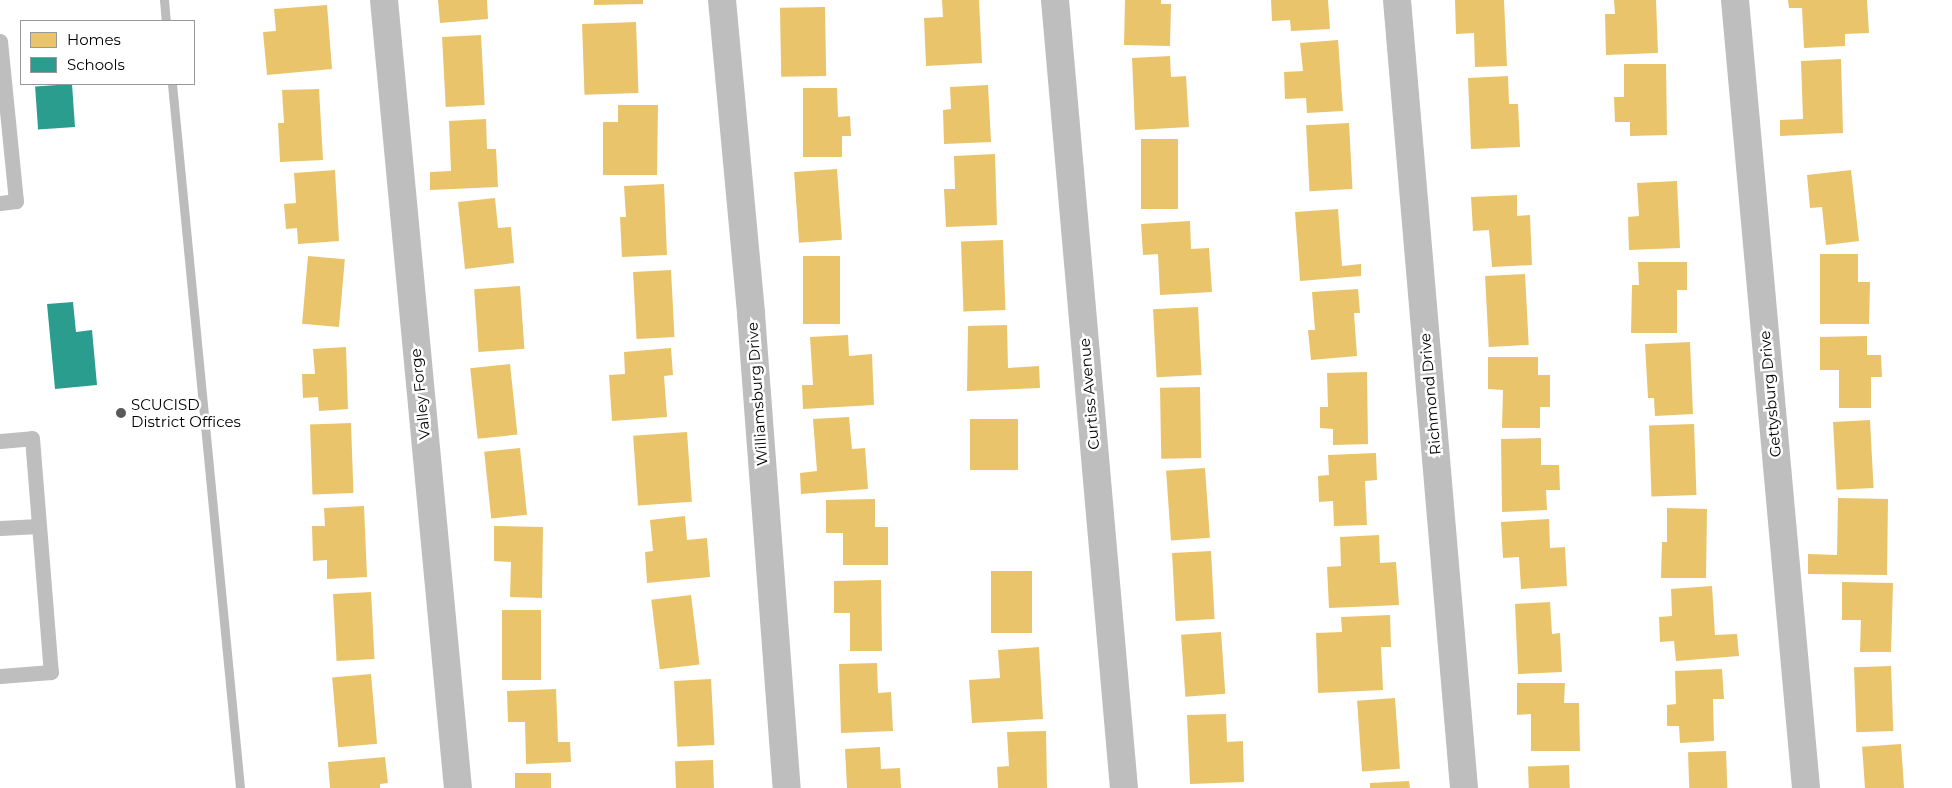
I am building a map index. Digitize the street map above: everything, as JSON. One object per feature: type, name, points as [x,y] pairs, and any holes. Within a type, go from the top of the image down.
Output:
[{"type":"street","name":"Valley Forge","points":[[384,0],[458,788]]},
{"type":"street","name":"Williamsburg Drive","points":[[722,0],[751,314],[787,788]]},
{"type":"street","name":"Curtiss Avenue","points":[[1055,0],[1124,788]]},
{"type":"street","name":"Richmond Drive","points":[[1397,0],[1464,788]]},
{"type":"street","name":"Gettysburg Drive","points":[[1735,0],[1806,788]]},
{"type":"lane","points":[[0,41],[16,201],[0,203]]},
{"type":"lane","points":[[0,440],[32,438],[51,672],[0,676]]},
{"type":"lane","points":[[0,528],[39,526]]},
{"type":"building: Homes","points":[[438,0],[487,0],[488,19],[440,23]]},
{"type":"building: Homes","points":[[594,0],[643,0],[643,4],[594,5]]},
{"type":"building: Homes","points":[[942,0],[979,0],[982,63],[926,66],[924,18],[943,17]]},
{"type":"building: Homes","points":[[1125,0],[1161,0],[1161,4],[1171,4],[1170,46],[1124,45]]},
{"type":"building: Homes","points":[[1271,0],[1328,0],[1330,29],[1291,31],[1290,20],[1272,21]]},
{"type":"building: Homes","points":[[1455,0],[1504,0],[1507,66],[1475,67],[1474,33],[1456,34]]},
{"type":"building: Homes","points":[[1614,0],[1656,0],[1658,53],[1606,55],[1605,14],[1615,14]]},
{"type":"building: Homes","points":[[1788,0],[1867,0],[1869,33],[1845,34],[1845,46],[1804,48],[1802,8],[1789,8]]},
{"type":"building: Homes","points":[[327,5],[332,69],[267,75],[263,32],[276,31],[274,9]]},
{"type":"building: Homes","points":[[825,7],[826,76],[781,77],[780,8]]},
{"type":"building: Homes","points":[[636,22],[638,93],[585,95],[582,24]]},
{"type":"building: Homes","points":[[481,35],[485,105],[446,107],[442,37]]},
{"type":"building: Homes","points":[[1338,40],[1343,111],[1307,113],[1306,98],[1285,99],[1284,72],[1303,71],[1300,43]]},
{"type":"building: Homes","points":[[1170,56],[1171,77],[1186,76],[1189,127],[1135,130],[1132,58]]},
{"type":"building: Homes","points":[[1841,59],[1843,133],[1780,136],[1780,120],[1803,119],[1801,61]]},
{"type":"building: Homes","points":[[1624,64],[1666,64],[1667,135],[1630,136],[1630,122],[1615,122],[1614,97],[1624,97]]},
{"type":"building: Homes","points":[[1508,76],[1509,104],[1518,104],[1520,147],[1471,149],[1468,78]]},
{"type":"building: Homes","points":[[988,85],[991,142],[944,144],[943,110],[951,109],[950,87]]},
{"type":"building: Homes","points":[[803,88],[837,88],[838,117],[850,116],[851,136],[842,136],[842,157],[803,157]]},
{"type":"building: Homes","points":[[319,89],[323,160],[280,162],[278,123],[284,123],[282,90]]},
{"type":"building: Homes","points":[[618,105],[658,105],[657,175],[603,175],[603,122],[618,122]]},
{"type":"building: Homes","points":[[486,119],[487,149],[496,149],[498,187],[430,190],[430,172],[451,171],[449,121]]},
{"type":"building: Homes","points":[[1349,123],[1352,189],[1310,191],[1306,125]]},
{"type":"building: Homes","points":[[1141,139],[1178,139],[1178,209],[1141,209]]},
{"type":"building: Homes","points":[[995,154],[997,225],[946,227],[944,189],[955,189],[954,156]]},
{"type":"building: Homes","points":[[837,169],[842,240],[799,243],[794,172]]},
{"type":"building: Homes","points":[[335,170],[339,241],[298,244],[297,228],[286,229],[284,204],[296,203],[294,173]]},
{"type":"building: Homes","points":[[1851,170],[1859,241],[1826,245],[1822,207],[1810,208],[1807,175]]},
{"type":"building: Homes","points":[[1677,181],[1680,248],[1629,250],[1628,217],[1639,216],[1637,183]]},
{"type":"building: Homes","points":[[664,184],[667,255],[622,257],[620,217],[626,217],[624,186]]},
{"type":"building: Homes","points":[[1517,195],[1517,216],[1530,215],[1532,265],[1492,267],[1489,230],[1473,231],[1471,197]]},
{"type":"building: Homes","points":[[495,198],[498,228],[511,227],[514,263],[465,269],[458,202]]},
{"type":"building: Homes","points":[[1338,209],[1342,266],[1361,264],[1361,276],[1300,281],[1295,212]]},
{"type":"building: Homes","points":[[1190,221],[1191,249],[1209,248],[1212,292],[1160,295],[1158,254],[1143,255],[1141,224]]},
{"type":"building: Homes","points":[[1003,240],[1005,310],[963,311],[961,241]]},
{"type":"building: Homes","points":[[1820,254],[1858,254],[1858,282],[1870,282],[1869,324],[1820,324]]},
{"type":"building: Homes","points":[[308,256],[345,259],[339,327],[302,324]]},
{"type":"building: Homes","points":[[803,256],[840,256],[840,324],[803,324]]},
{"type":"building: Homes","points":[[1638,262],[1687,262],[1687,290],[1677,290],[1677,333],[1631,333],[1632,285],[1639,285]]},
{"type":"building: Homes","points":[[671,270],[675,337],[637,339],[633,272]]},
{"type":"building: Homes","points":[[1525,274],[1529,345],[1489,347],[1485,276]]},
{"type":"building: Homes","points":[[520,286],[524,349],[479,352],[474,289]]},
{"type":"building: Homes","points":[[1358,289],[1360,313],[1354,313],[1357,356],[1311,360],[1308,330],[1315,330],[1312,292]]},
{"type":"building: Homes","points":[[1198,307],[1202,375],[1157,377],[1153,309]]},
{"type":"building: Homes","points":[[1007,325],[1008,368],[1039,366],[1040,388],[967,391],[968,326]]},
{"type":"building: Homes","points":[[848,335],[849,356],[872,354],[874,405],[803,409],[802,385],[813,385],[810,337]]},
{"type":"building: Homes","points":[[1867,336],[1867,355],[1881,355],[1882,377],[1871,377],[1871,408],[1839,408],[1839,370],[1820,370],[1820,337]]},
{"type":"building: Homes","points":[[1690,342],[1693,414],[1655,416],[1654,398],[1648,398],[1645,344]]},
{"type":"building: Homes","points":[[346,347],[348,409],[319,411],[318,397],[303,398],[302,374],[315,374],[313,349]]},
{"type":"building: Homes","points":[[671,348],[673,375],[664,376],[667,417],[612,421],[609,375],[625,374],[624,352]]},
{"type":"building: Homes","points":[[1488,357],[1538,357],[1538,375],[1550,375],[1550,407],[1540,407],[1540,428],[1502,428],[1503,390],[1488,389]]},
{"type":"building: Homes","points":[[510,364],[517,435],[478,439],[470,368]]},
{"type":"building: Homes","points":[[1367,372],[1368,444],[1333,445],[1333,429],[1320,428],[1320,407],[1328,407],[1327,373]]},
{"type":"building: Homes","points":[[1200,387],[1201,458],[1161,459],[1160,388]]},
{"type":"building: Homes","points":[[849,417],[852,449],[865,448],[868,489],[801,494],[800,473],[817,471],[813,419]]},
{"type":"building: Homes","points":[[970,419],[1018,419],[1018,470],[970,470]]},
{"type":"building: Homes","points":[[1870,420],[1874,488],[1837,490],[1833,422]]},
{"type":"building: Homes","points":[[351,423],[353,493],[312,494],[310,424]]},
{"type":"building: Homes","points":[[1694,424],[1696,495],[1652,497],[1649,426]]},
{"type":"building: Homes","points":[[687,432],[692,502],[638,506],[633,436]]},
{"type":"building: Homes","points":[[1541,438],[1541,465],[1559,465],[1560,490],[1546,490],[1547,510],[1502,512],[1501,439]]},
{"type":"building: Homes","points":[[520,448],[527,515],[491,518],[484,452]]},
{"type":"building: Homes","points":[[1376,453],[1377,480],[1365,481],[1367,525],[1334,526],[1333,501],[1319,502],[1318,476],[1329,475],[1328,455]]},
{"type":"building: Homes","points":[[1205,468],[1210,538],[1171,541],[1166,471]]},
{"type":"building: Homes","points":[[1838,498],[1888,499],[1887,575],[1808,574],[1808,554],[1837,555]]},
{"type":"building: Homes","points":[[875,499],[875,527],[888,527],[888,565],[843,565],[843,533],[826,533],[826,500]]},
{"type":"building: Homes","points":[[364,506],[367,577],[327,579],[327,560],[313,561],[312,526],[325,526],[324,508]]},
{"type":"building: Homes","points":[[1667,508],[1707,509],[1706,578],[1661,578],[1662,542],[1667,542]]},
{"type":"building: Homes","points":[[685,516],[687,540],[707,538],[710,577],[647,583],[645,552],[653,551],[650,520]]},
{"type":"building: Homes","points":[[1549,519],[1550,548],[1565,547],[1567,586],[1521,589],[1519,557],[1503,558],[1501,522]]},
{"type":"building: Homes","points":[[494,526],[543,527],[542,598],[510,597],[511,562],[494,561]]},
{"type":"building: Homes","points":[[1379,535],[1380,563],[1396,562],[1399,605],[1329,608],[1327,567],[1341,566],[1340,537]]},
{"type":"building: Homes","points":[[1211,551],[1215,619],[1176,621],[1172,553]]},
{"type":"building: Homes","points":[[991,571],[1032,571],[1032,633],[991,633]]},
{"type":"building: Homes","points":[[881,580],[882,651],[850,651],[850,613],[834,613],[834,581]]},
{"type":"building: Homes","points":[[1842,582],[1893,583],[1891,652],[1860,652],[1861,620],[1842,620]]},
{"type":"building: Homes","points":[[1712,586],[1715,635],[1737,634],[1739,656],[1676,661],[1674,641],[1660,642],[1659,617],[1672,616],[1671,589]]},
{"type":"building: Homes","points":[[371,592],[375,659],[337,661],[333,594]]},
{"type":"building: Homes","points":[[691,595],[700,664],[660,669],[651,600]]},
{"type":"building: Homes","points":[[1550,602],[1552,634],[1560,633],[1562,672],[1518,674],[1515,604]]},
{"type":"building: Homes","points":[[502,610],[541,610],[541,680],[502,680]]},
{"type":"building: Homes","points":[[1390,615],[1391,647],[1381,647],[1383,690],[1318,693],[1316,633],[1342,632],[1341,617]]},
{"type":"building: Homes","points":[[1221,632],[1225,694],[1185,697],[1181,635]]},
{"type":"building: Homes","points":[[1039,647],[1043,719],[972,723],[969,680],[1000,678],[998,650]]},
{"type":"building: Homes","points":[[877,663],[878,693],[891,692],[893,731],[841,733],[839,664]]},
{"type":"building: Homes","points":[[1891,666],[1893,731],[1856,732],[1854,667]]},
{"type":"building: Homes","points":[[1722,669],[1724,699],[1713,699],[1714,741],[1680,743],[1679,726],[1667,726],[1667,705],[1676,704],[1675,671]]},
{"type":"building: Homes","points":[[371,674],[377,744],[338,747],[332,677]]},
{"type":"building: Homes","points":[[711,679],[714,745],[678,747],[674,681]]},
{"type":"building: Homes","points":[[1517,683],[1565,683],[1564,703],[1579,703],[1580,751],[1531,751],[1531,714],[1517,715]]},
{"type":"building: Homes","points":[[556,689],[558,742],[570,742],[571,762],[526,764],[525,722],[508,722],[507,691]]},
{"type":"building: Homes","points":[[1395,698],[1400,769],[1362,771],[1357,701]]},
{"type":"building: Homes","points":[[1226,714],[1227,742],[1243,741],[1244,782],[1190,784],[1187,715]]},
{"type":"building: Homes","points":[[1046,731],[1047,788],[998,788],[997,767],[1009,766],[1007,732]]},
{"type":"building: Homes","points":[[1901,744],[1904,788],[1865,788],[1862,747]]},
{"type":"building: Homes","points":[[880,747],[881,769],[900,768],[901,788],[847,788],[845,749]]},
{"type":"building: Homes","points":[[1726,751],[1727,788],[1689,788],[1688,752]]},
{"type":"building: Homes","points":[[385,757],[388,783],[380,784],[380,788],[330,788],[328,762]]},
{"type":"building: Homes","points":[[713,760],[714,788],[676,788],[675,761]]},
{"type":"building: Homes","points":[[1569,765],[1570,788],[1529,788],[1528,766]]},
{"type":"building: Homes","points":[[515,773],[551,773],[551,788],[515,788]]},
{"type":"building: Homes","points":[[1409,781],[1410,788],[1370,788],[1370,783]]},
{"type":"building: Schools","points":[[72,85],[75,127],[38,129],[35,87]]},
{"type":"building: Schools","points":[[73,302],[76,332],[92,330],[97,385],[55,389],[47,304]]},
{"type":"waterway","points":[[164,0],[166,20]]},
{"type":"waterway","points":[[172,85],[240,788]]},
{"type":"place","name":"SCUCISD District Offices","points":[[121,413]]}]
